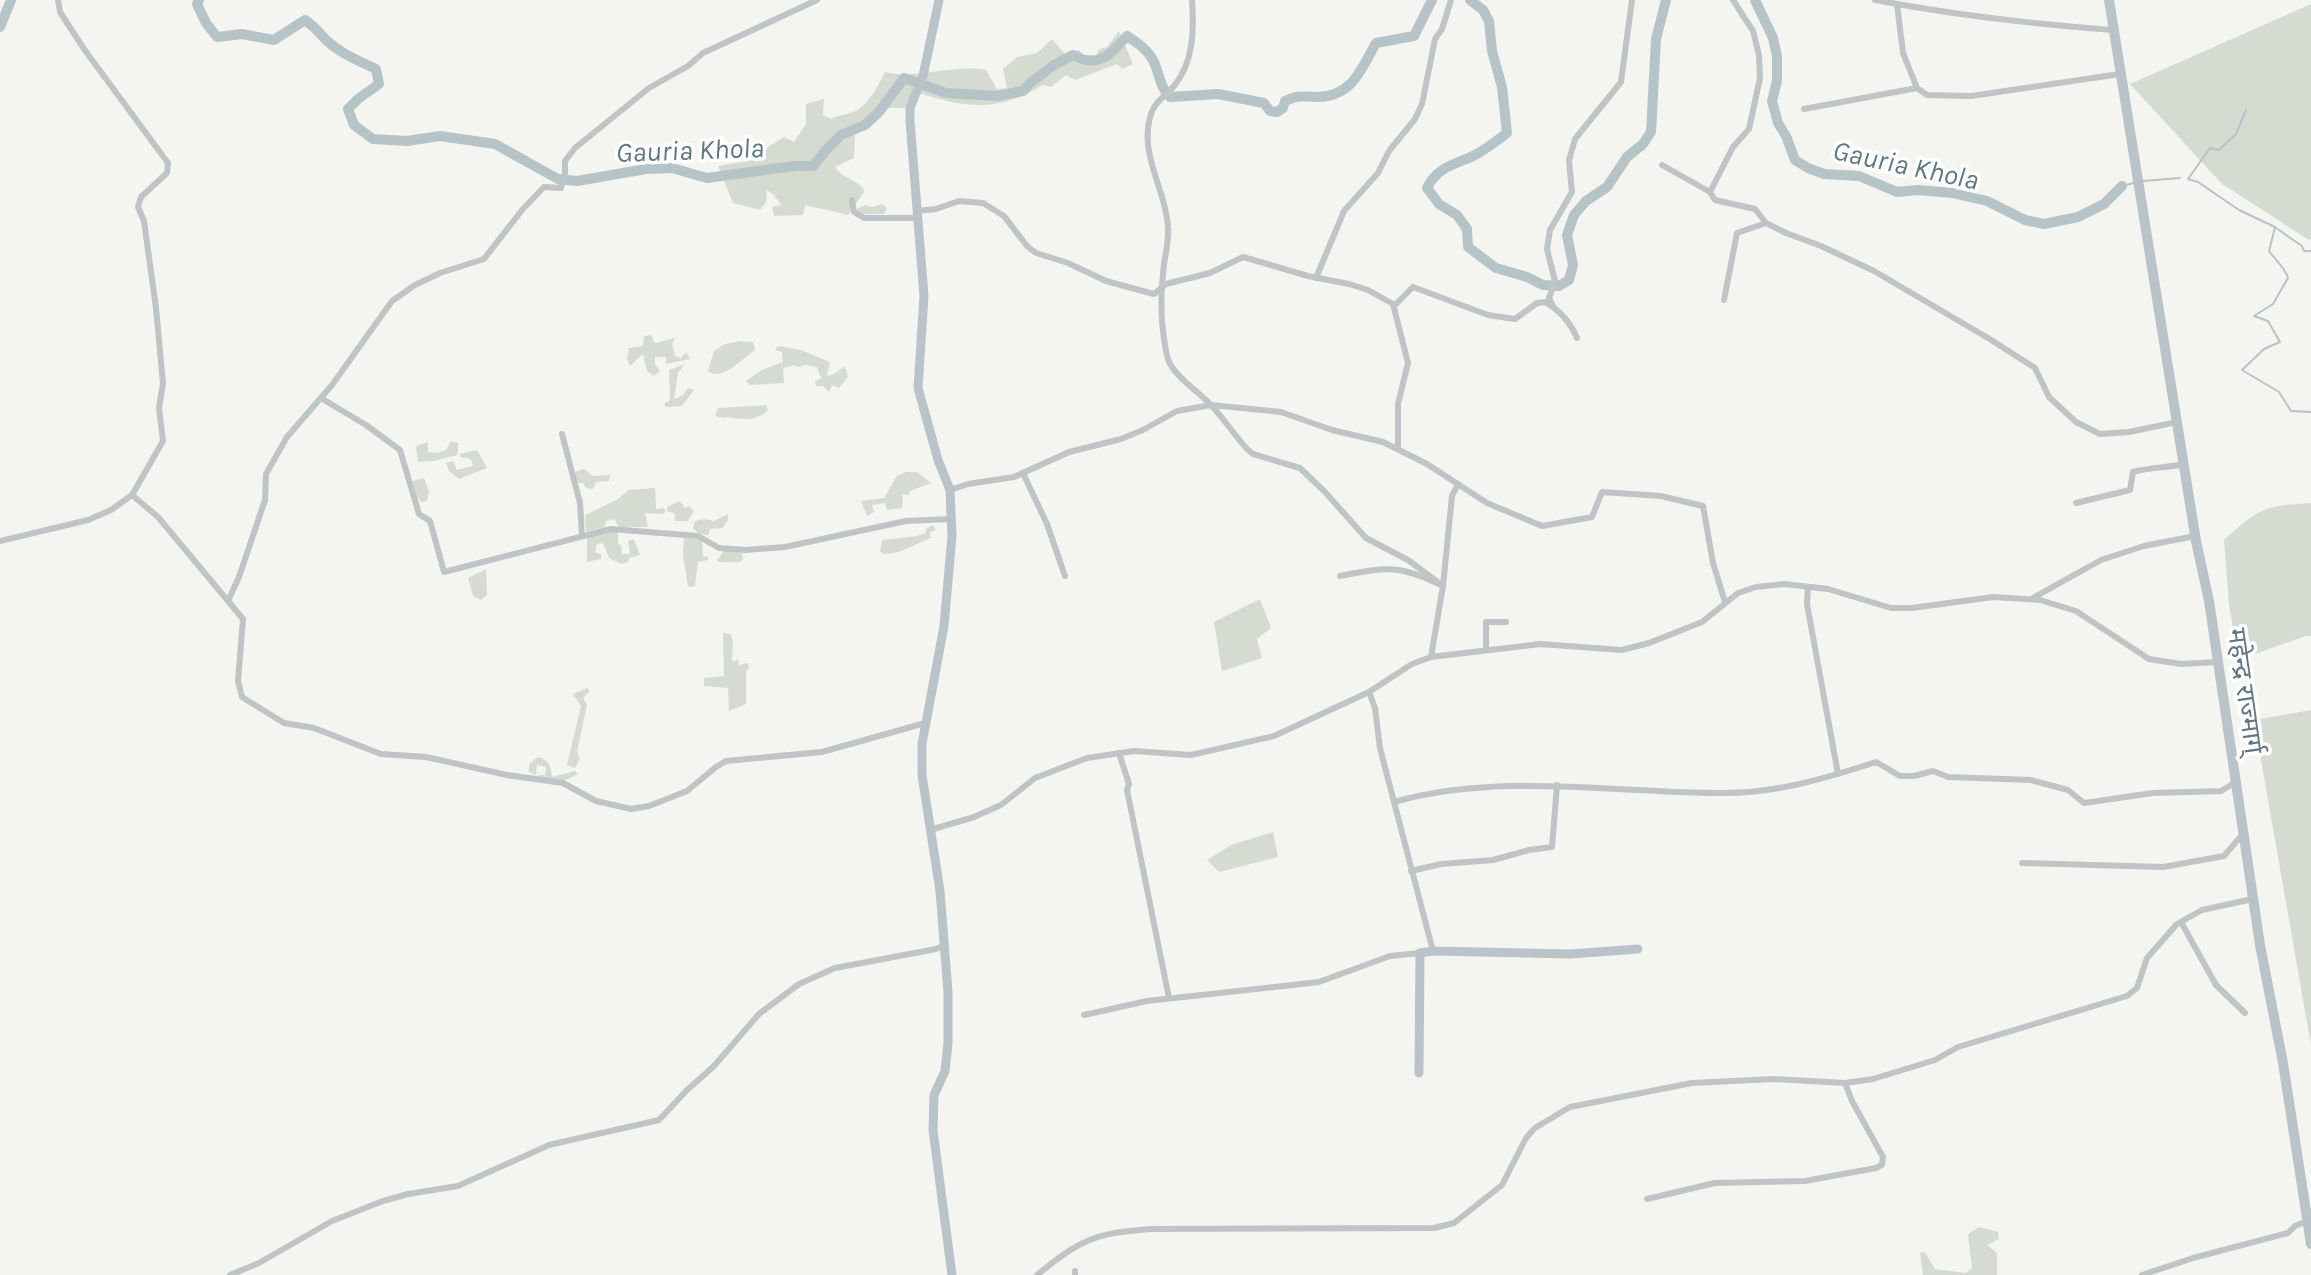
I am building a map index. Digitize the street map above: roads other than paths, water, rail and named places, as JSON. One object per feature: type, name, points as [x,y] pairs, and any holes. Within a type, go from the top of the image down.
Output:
[{"type":"highway","name":"महेन्द्र राज्मार्ग्","points":[[2109,0],[2195,536],[2209,601],[2260,945],[2283,1063],[2311,1244]]},
{"type":"street","points":[[0,541],[88,520],[111,510],[132,495],[163,441],[159,408],[163,383],[156,308],[145,222],[138,206],[141,197],[167,173],[168,163],[84,48],[60,12],[58,0]]},
{"type":"street","points":[[228,601],[265,500],[266,474],[287,437],[321,398],[392,302],[428,279],[484,259],[522,210],[544,187],[561,188],[565,161],[575,148],[649,88],[688,66],[703,53],[817,0]]},
{"type":"street","points":[[939,0],[923,76],[910,108],[924,296],[918,388],[938,460],[950,490],[949,589],[925,723],[922,775],[940,891],[948,992],[948,1044],[945,1071],[934,1095],[933,1130],[951,1275]]},
{"type":"street","points":[[1192,0],[1192,45],[1184,70],[1152,111],[1147,140],[1149,158],[1163,199],[1169,230],[1161,317],[1168,359],[1179,377],[1211,405],[1248,450],[1253,454],[1300,468],[1366,538],[1437,579],[1443,586]]},
{"type":"street","points":[[1316,278],[1344,211],[1378,173],[1388,152],[1415,119],[1422,104],[1435,39],[1442,29],[1451,0]]},
{"type":"street","points":[[1577,338],[1572,326],[1549,298],[1555,281],[1547,249],[1550,230],[1572,192],[1569,160],[1575,139],[1621,82],[1632,0]]},
{"type":"street","points":[[1710,192],[1733,146],[1749,129],[1760,78],[1759,55],[1753,31],[1733,0]]},
{"type":"street","points":[[1875,0],[2032,24],[2113,30]]},
{"type":"street","points":[[1898,4],[1903,53],[1917,88]]},
{"type":"street","points":[[1804,109],[1917,88],[1934,96],[1971,96],[2120,74]]},
{"type":"street","points":[[1662,165],[1710,192],[1715,200],[1755,209],[1766,223],[1874,271],[2035,368],[2049,397],[2076,422],[2100,433],[2129,432],[2177,422]]},
{"type":"street","points":[[852,200],[854,212],[864,218],[917,214],[959,201],[983,203],[1004,216],[1027,246],[1036,253],[1068,263],[1106,281],[1154,294],[1166,284],[1210,273],[1243,257],[1368,290],[1394,306],[1399,336],[1408,363],[1398,404],[1398,448]]},
{"type":"street","points":[[1724,300],[1737,233],[1766,223]]},
{"type":"street","points":[[1394,306],[1413,287],[1495,317],[1516,319],[1537,303],[1545,302],[1553,306]]},
{"type":"street","points":[[321,398],[366,425],[400,450],[419,514],[430,521],[444,572],[611,529],[698,536],[719,548],[745,550],[785,547],[906,521],[951,519]]},
{"type":"street","points":[[950,490],[968,484],[1014,477],[1069,452],[1132,435],[1177,411],[1211,405],[1281,412],[1332,430],[1398,448],[1487,503],[1542,526],[1592,517],[1602,492],[1661,496],[1703,506],[1713,563],[1725,602]]},
{"type":"street","points":[[562,434],[580,503],[582,536]]},
{"type":"street","points":[[2076,503],[2130,490],[2133,472],[2184,464]]},
{"type":"street","points":[[1023,473],[1047,524],[1065,576]]},
{"type":"street","points":[[1431,657],[1443,586],[1452,496],[1458,484]]},
{"type":"street","points":[[132,495],[158,517],[243,619],[238,681],[242,697],[284,723],[314,728],[381,754],[426,757],[507,775],[562,783],[596,801],[631,809],[649,806],[680,794],[726,761],[822,752],[925,723]]},
{"type":"street","points":[[2031,599],[2101,560],[2144,546],[2195,536]]},
{"type":"street","points":[[1340,576],[1394,568],[1443,586]]},
{"type":"street","points":[[930,830],[974,817],[1001,805],[1025,784],[1053,769],[1087,758],[1134,751],[1191,755],[1274,736],[1368,692],[1412,664],[1431,657],[1539,644],[1622,650],[1702,622],[1738,593],[1756,587],[1784,584],[1828,589],[1891,608],[1912,608],[1993,597],[2040,600],[2077,611],[2149,659],[2181,664],[2218,662]]},
{"type":"street","points":[[1808,587],[1807,604],[1838,774]]},
{"type":"street","points":[[1486,650],[1486,622],[1506,622]]},
{"type":"street","points":[[1368,692],[1375,708],[1380,748],[1433,951]]},
{"type":"street","points":[[1119,753],[1129,784],[1169,998]]},
{"type":"street","points":[[1394,802],[1471,787],[1557,785],[1727,793],[1771,790],[1812,782],[1876,762],[1900,776],[1933,771],[1948,777],[2031,780],[2068,790],[2084,803],[2154,793],[2221,791],[2236,782]]},
{"type":"street","points":[[1411,871],[1441,864],[1493,860],[1529,850],[1552,848],[1557,785]]},
{"type":"street","points":[[2022,863],[2163,867],[2224,856],[2243,834]]},
{"type":"street","points":[[1037,1275],[1078,1244],[1117,1232],[1152,1229],[1434,1228],[1454,1223],[1502,1185],[1525,1138],[1535,1128],[1570,1107],[1692,1083],[1773,1079],[1845,1083],[1901,1071],[1935,1060],[1958,1047],[2126,996],[2137,988],[2147,958],[2181,922],[2202,910],[2253,899]]},
{"type":"street","points":[[2181,922],[2216,985],[2245,1013]]},
{"type":"street","points":[[230,1275],[259,1264],[332,1221],[383,1201],[458,1186],[549,1145],[659,1120],[720,1059],[759,1014],[799,984],[835,968],[943,946]]},
{"type":"street","points":[[1084,1015],[1146,1001],[1319,982],[1390,956],[1433,951],[1570,954],[1638,949]]},
{"type":"street","points":[[1419,1073],[1420,953]]},
{"type":"street","points":[[1647,1199],[1714,1183],[1805,1181],[1877,1168],[1882,1165],[1882,1157],[1845,1083]]},
{"type":"street","points":[[2142,1275],[2288,1233],[2295,1226],[2307,1221]]},
{"type":"waterway","name":"Gauria Khola","points":[[0,27],[11,0]]},
{"type":"waterway","name":"Gauria Khola","points":[[199,0],[197,4],[206,23],[217,37],[242,34],[274,40],[305,20],[337,49],[376,69],[379,84],[348,109],[354,125],[373,139],[407,141],[440,136],[495,144],[558,179],[577,181],[646,169],[672,168],[707,178],[794,166],[813,166],[841,135],[865,125],[879,112],[904,78],[946,93],[997,96],[1023,91],[1054,65],[1073,55],[1090,61],[1103,58],[1127,36],[1151,56],[1170,97],[1218,94],[1264,103],[1270,111],[1277,112],[1283,108],[1285,101],[1290,99],[1340,92],[1360,71],[1376,43],[1414,36],[1432,0]]},
{"type":"waterway","name":"Gauria Khola","points":[[1470,0],[1483,10],[1489,21],[1492,51],[1502,87],[1507,133],[1477,154],[1441,171],[1427,188],[1439,204],[1457,215],[1467,229],[1468,247],[1496,268],[1543,285],[1559,286],[1569,280],[1573,265],[1567,235],[1574,215],[1586,201],[1607,187],[1627,157],[1643,144],[1651,132],[1656,39],[1666,0]]},
{"type":"waterway","name":"Gauria Khola","points":[[1755,0],[1773,38],[1777,56],[1777,81],[1772,101],[1778,123],[1795,160],[1808,168],[1824,174],[1859,176],[1897,192],[1918,190],[1952,193],[1987,201],[2025,220],[2044,224],[2078,217],[2104,204],[2122,186]]},
{"type":"waterway","points":[[2246,110],[2236,134],[2219,150],[2210,148],[2188,179],[2198,182],[2239,210],[2275,227],[2269,251],[2288,278],[2273,304],[2254,316],[2268,321],[2280,342],[2264,349],[2242,370],[2279,392],[2291,411],[2311,412]]},
{"type":"waterway","points":[[2143,181],[2180,178]]},
{"type":"waterway","points":[[2122,186],[2134,183]]},
{"type":"waterway","points":[[2276,228],[2302,246],[2304,251],[2311,251]]}]
